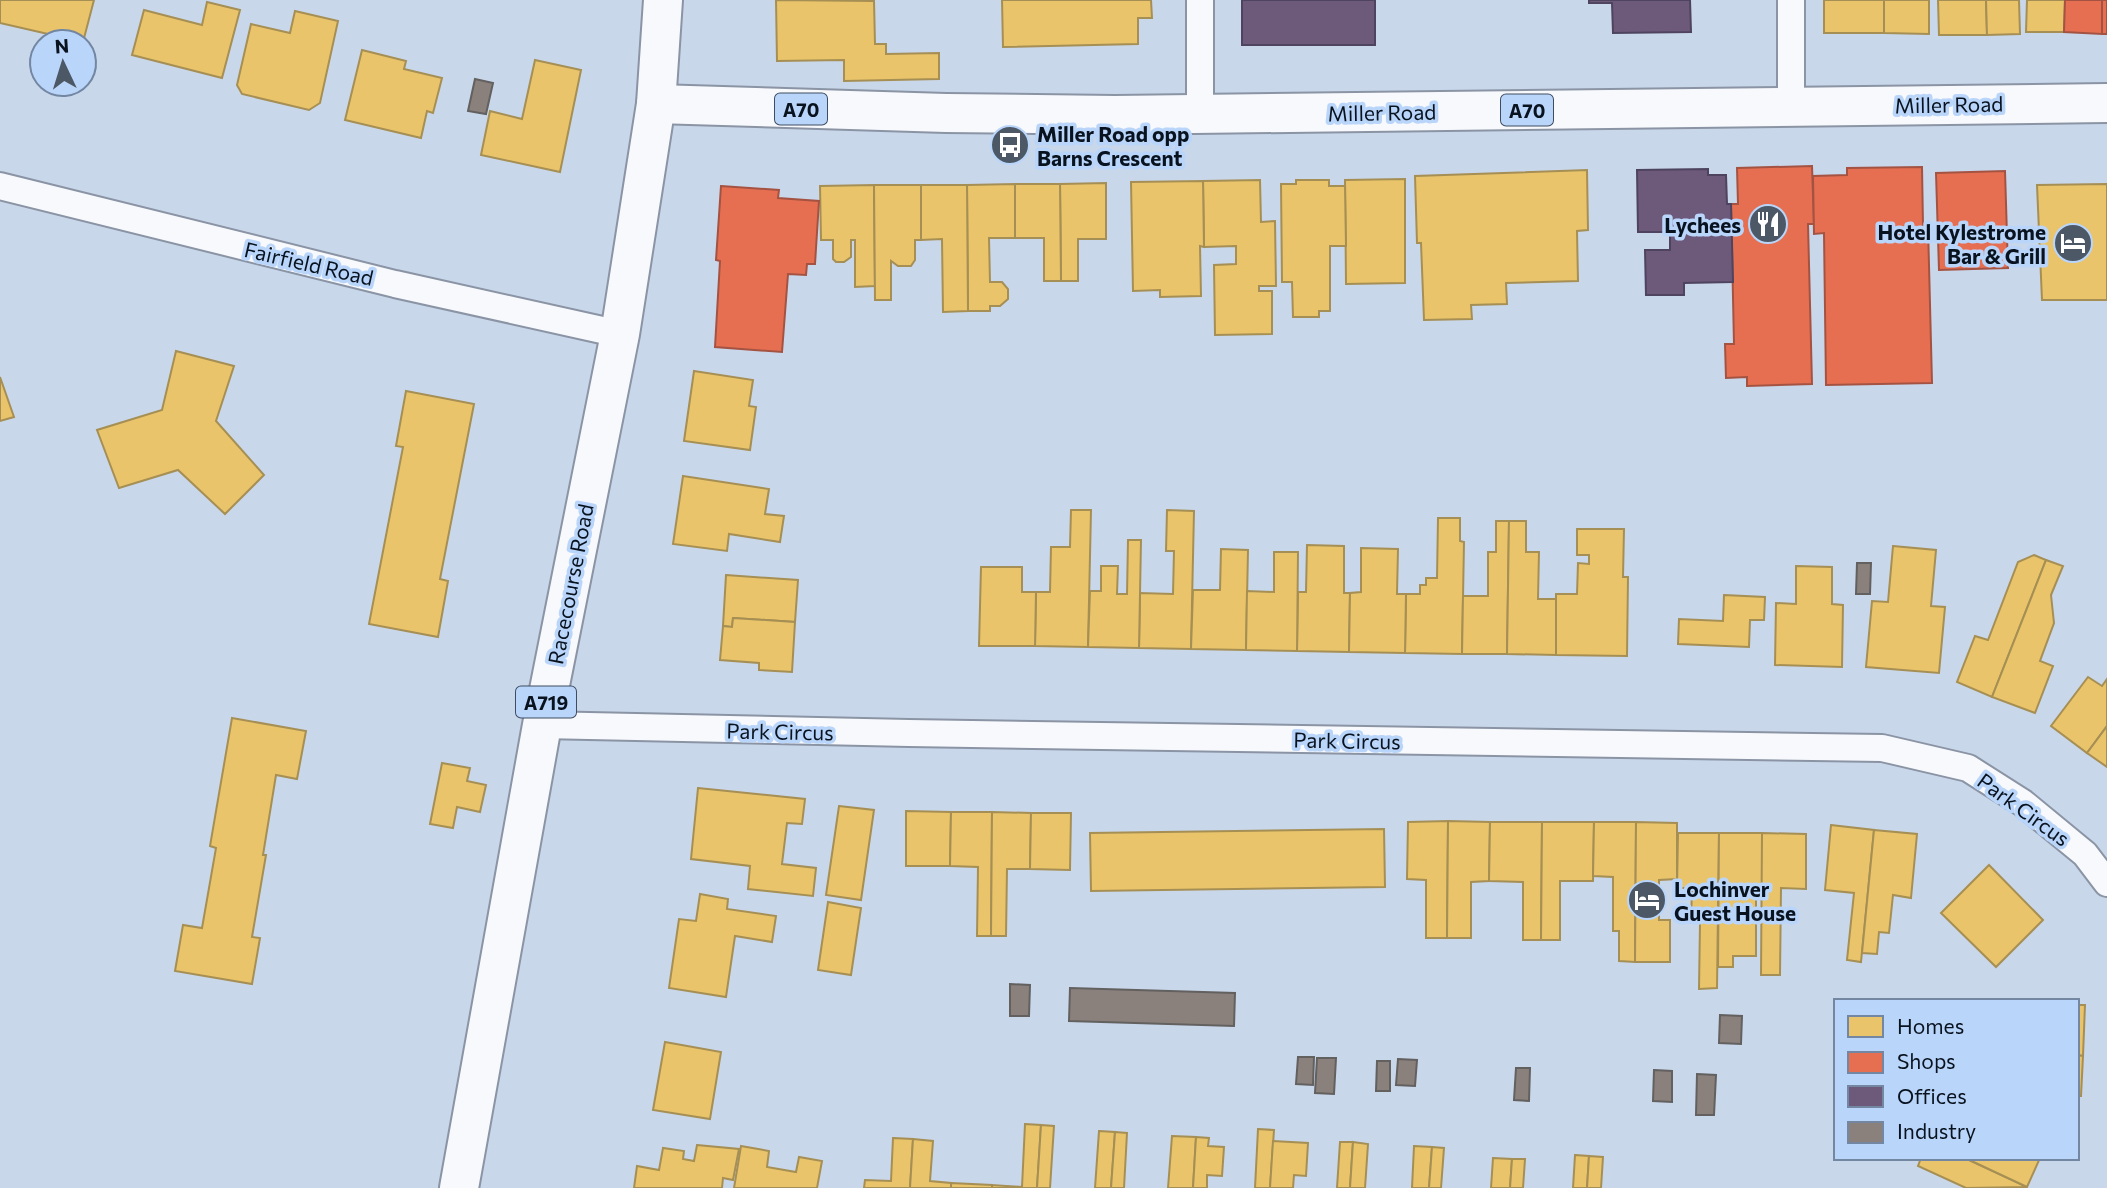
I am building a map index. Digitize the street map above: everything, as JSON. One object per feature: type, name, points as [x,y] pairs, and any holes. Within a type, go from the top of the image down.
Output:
[{"type":"main road","name":"A719","points":[[656,104],[663,0]]},
{"type":"main road","name":"Miller Road","points":[[656,104],[946,113],[1200,114],[2107,103]]},
{"type":"main road","name":"Racecourse Road","points":[[458,1188],[542,725],[620,334],[656,104]]},
{"type":"street","points":[[1200,0],[1200,114]]},
{"type":"street","points":[[1791,0],[1791,106]]},
{"type":"street","name":"Fairfield Road","points":[[0,186],[395,284],[620,334]]},
{"type":"street","name":"Park Circus","points":[[542,725],[1882,748],[1968,768],[2023,803],[2085,854],[2107,883]]},
{"type":"building: Homes","points":[[0,0],[94,0],[87,28],[28,29],[0,23]]},
{"type":"building: Homes","points":[[776,0],[874,1],[875,44],[886,44],[886,54],[939,53],[939,79],[844,81],[844,60],[777,61]]},
{"type":"building: Homes","points":[[1002,0],[1151,0],[1152,18],[1138,18],[1138,44],[1003,47]]},
{"type":"building: Homes","points":[[1824,0],[1884,0],[1884,33],[1824,33]]},
{"type":"building: Homes","points":[[1884,0],[1929,0],[1929,34],[1884,33]]},
{"type":"building: Homes","points":[[1938,0],[1986,0],[1987,35],[1939,35]]},
{"type":"building: Homes","points":[[1986,0],[2019,0],[2020,34],[1987,35]]},
{"type":"building: Homes","points":[[2027,0],[2065,0],[2064,32],[2026,32]]},
{"type":"building: Homes","points":[[207,2],[240,10],[222,78],[132,55],[144,10],[202,25]]},
{"type":"building: Homes","points":[[295,11],[338,21],[320,103],[309,110],[242,94],[237,85],[251,24],[290,33]]},
{"type":"building: Homes","points":[[362,50],[406,61],[404,69],[442,78],[433,113],[427,111],[421,138],[345,120]]},
{"type":"building: Homes","points":[[535,60],[581,70],[560,172],[481,155],[490,111],[522,119]]},
{"type":"building: Homes","points":[[1587,170],[1588,230],[1577,231],[1578,281],[1506,283],[1507,304],[1471,305],[1472,319],[1424,320],[1421,243],[1417,243],[1415,176]]},
{"type":"building: Homes","points":[[1405,179],[1405,283],[1346,284],[1345,180]]},
{"type":"building: Homes","points":[[1260,180],[1261,222],[1275,221],[1276,286],[1259,286],[1259,291],[1272,291],[1272,334],[1215,335],[1214,265],[1236,264],[1236,246],[1204,247],[1203,181]]},
{"type":"building: Homes","points":[[1296,180],[1329,180],[1329,186],[1345,186],[1346,246],[1330,246],[1330,311],[1319,311],[1319,317],[1293,317],[1292,282],[1282,282],[1281,184],[1296,184]]},
{"type":"building: Homes","points":[[1203,181],[1204,247],[1200,246],[1201,296],[1160,297],[1160,290],[1133,291],[1131,182]]},
{"type":"building: Homes","points":[[1106,183],[1106,239],[1078,239],[1078,281],[1061,281],[1060,184]]},
{"type":"building: Homes","points":[[1015,184],[1060,184],[1061,281],[1044,281],[1044,238],[1015,238]]},
{"type":"building: Homes","points":[[1015,184],[1015,238],[989,238],[990,282],[1002,282],[1008,289],[1008,299],[1000,306],[990,306],[990,311],[968,311],[967,185]]},
{"type":"building: Homes","name":"Hotel Kylestrome Bar & Grill","points":[[2107,184],[2107,300],[2042,300],[2037,185]]},
{"type":"building: Homes","points":[[874,185],[875,286],[855,287],[855,240],[851,240],[851,257],[844,262],[836,262],[833,259],[833,240],[821,240],[820,186]]},
{"type":"building: Homes","points":[[874,185],[921,185],[921,240],[915,240],[915,260],[911,266],[898,266],[891,261],[891,300],[875,300]]},
{"type":"building: Homes","points":[[921,185],[967,185],[968,311],[943,312],[942,239],[921,240]]},
{"type":"building: Homes","points":[[176,351],[234,366],[216,421],[264,475],[225,514],[178,470],[119,488],[97,430],[162,410]]},
{"type":"building: Homes","points":[[694,371],[753,380],[749,406],[756,407],[750,450],[684,441]]},
{"type":"building: Homes","points":[[0,377],[14,417],[0,421]]},
{"type":"building: Homes","points":[[406,391],[474,404],[440,579],[448,581],[438,637],[369,624],[403,447],[396,446]]},
{"type":"building: Homes","points":[[683,476],[769,489],[765,514],[784,516],[780,542],[729,534],[727,551],[673,544]]},
{"type":"building: Homes","points":[[1071,510],[1091,510],[1088,647],[1035,646],[1036,592],[1050,592],[1051,547],[1070,547]]},
{"type":"building: Homes","points":[[1167,510],[1194,511],[1191,649],[1139,648],[1140,593],[1173,594],[1174,551],[1166,551]]},
{"type":"building: Homes","points":[[1438,518],[1460,518],[1460,541],[1464,542],[1462,654],[1405,653],[1406,594],[1420,594],[1420,585],[1426,585],[1426,578],[1437,578]]},
{"type":"building: Homes","points":[[1496,521],[1509,521],[1507,654],[1462,654],[1463,596],[1488,596],[1488,552],[1496,552]]},
{"type":"building: Homes","points":[[1509,521],[1526,521],[1526,552],[1539,552],[1538,599],[1556,599],[1556,655],[1507,654]]},
{"type":"building: Homes","points":[[1577,529],[1624,529],[1623,577],[1628,577],[1627,656],[1556,655],[1556,594],[1577,594],[1578,563],[1589,564],[1589,555],[1577,555]]},
{"type":"building: Homes","points":[[1128,540],[1141,540],[1139,648],[1088,647],[1090,591],[1101,591],[1101,566],[1118,566],[1117,594],[1127,594]]},
{"type":"building: Homes","points":[[1307,545],[1344,546],[1344,593],[1350,593],[1349,652],[1297,651],[1298,592],[1306,592]]},
{"type":"building: Homes","points":[[1893,546],[1936,550],[1931,606],[1945,607],[1939,673],[1866,667],[1872,601],[1888,602]]},
{"type":"building: Homes","points":[[1361,548],[1398,549],[1397,594],[1406,594],[1405,653],[1349,652],[1350,593],[1361,592]]},
{"type":"building: Homes","points":[[1221,549],[1248,550],[1246,650],[1191,649],[1193,590],[1220,590]]},
{"type":"building: Homes","points":[[1274,552],[1298,552],[1297,651],[1246,650],[1247,591],[1274,592]]},
{"type":"building: Homes","points":[[2034,555],[2046,560],[1992,697],[1957,682],[1975,636],[1988,640],[2018,562]]},
{"type":"building: Homes","points":[[2046,560],[2063,566],[2051,595],[2054,623],[2040,661],[2053,666],[2035,713],[1992,697]]},
{"type":"building: Homes","points":[[1796,566],[1832,567],[1832,604],[1843,605],[1842,667],[1775,665],[1776,603],[1796,604]]},
{"type":"building: Homes","points":[[981,567],[1022,567],[1022,592],[1036,592],[1035,646],[979,646]]},
{"type":"building: Homes","points":[[726,575],[798,580],[795,622],[733,618],[732,627],[723,626]]},
{"type":"building: Homes","points":[[1724,595],[1765,597],[1764,620],[1750,620],[1749,647],[1678,644],[1679,619],[1723,621]]},
{"type":"building: Homes","points":[[733,618],[795,622],[792,672],[759,670],[759,663],[720,660],[723,626],[732,627]]},
{"type":"building: Homes","points":[[2088,677],[2102,686],[2107,679],[2107,726],[2087,753],[2051,726]]},
{"type":"building: Homes","points":[[232,718],[306,731],[297,779],[276,775],[252,937],[260,938],[252,984],[175,971],[183,925],[202,928],[216,848],[210,846]]},
{"type":"building: Homes","points":[[2107,726],[2107,767],[2087,753]]},
{"type":"building: Homes","points":[[442,763],[470,768],[467,781],[486,785],[480,812],[457,807],[453,828],[430,824]]},
{"type":"building: Homes","points":[[698,788],[805,799],[802,824],[787,823],[782,864],[816,868],[813,896],[748,889],[750,866],[691,859]]},
{"type":"building: Homes","points":[[839,806],[874,810],[861,900],[826,895]]},
{"type":"building: Homes","points":[[906,811],[951,812],[950,866],[906,866]]},
{"type":"building: Homes","points":[[951,812],[992,812],[991,936],[977,936],[978,867],[950,866]]},
{"type":"building: Homes","points":[[992,812],[1031,813],[1030,869],[1007,869],[1006,936],[991,936]]},
{"type":"building: Homes","points":[[1031,813],[1071,813],[1070,870],[1030,869]]},
{"type":"building: Homes","points":[[1448,821],[1447,938],[1426,938],[1426,880],[1407,879],[1408,822]]},
{"type":"building: Homes","points":[[1448,821],[1490,822],[1489,881],[1471,882],[1471,938],[1447,938]]},
{"type":"building: Homes","points":[[1490,822],[1542,822],[1541,940],[1523,940],[1523,882],[1489,881]]},
{"type":"building: Homes","points":[[1542,822],[1594,822],[1593,881],[1560,881],[1560,940],[1541,940]]},
{"type":"building: Homes","points":[[1594,822],[1636,822],[1635,962],[1619,961],[1619,931],[1613,931],[1613,877],[1593,876]]},
{"type":"building: Homes","name":"Lochinver Guest House","points":[[1636,822],[1677,823],[1677,879],[1659,880],[1659,920],[1670,920],[1670,962],[1635,962]]},
{"type":"building: Homes","points":[[1831,825],[1874,830],[1861,962],[1847,960],[1854,893],[1825,890]]},
{"type":"building: Homes","points":[[1384,829],[1385,887],[1091,891],[1090,833]]},
{"type":"building: Homes","points":[[1874,830],[1917,834],[1911,898],[1893,895],[1889,933],[1879,932],[1877,954],[1862,953]]},
{"type":"building: Homes","points":[[1678,833],[1719,833],[1717,988],[1699,989],[1700,923],[1691,923],[1692,888],[1677,888]]},
{"type":"building: Homes","points":[[1719,833],[1762,833],[1762,888],[1756,888],[1756,956],[1733,956],[1733,967],[1718,967]]},
{"type":"building: Homes","points":[[1762,833],[1806,834],[1806,889],[1781,888],[1780,975],[1761,975]]},
{"type":"building: Homes","points":[[1989,865],[2043,920],[1996,967],[1941,913]]},
{"type":"building: Homes","points":[[700,894],[728,899],[727,909],[776,916],[772,942],[735,936],[726,997],[669,988],[679,919],[696,921]]},
{"type":"building: Homes","points":[[828,902],[861,908],[851,975],[818,970]]},
{"type":"building: Homes","points":[[2079,1005],[2085,1005],[2083,1056],[2079,1055]]},
{"type":"building: Homes","points":[[665,1042],[721,1052],[710,1119],[653,1110]]},
{"type":"building: Homes","points":[[2079,1055],[2083,1056],[2079,1096]]},
{"type":"building: Homes","points":[[1025,1124],[1041,1125],[1037,1188],[992,1188],[992,1185],[1022,1187]]},
{"type":"building: Homes","points":[[1041,1125],[1054,1126],[1050,1188],[1037,1188]]},
{"type":"building: Homes","points":[[1258,1129],[1274,1130],[1270,1188],[1255,1188]]},
{"type":"building: Homes","points":[[1099,1131],[1115,1132],[1111,1188],[1095,1188]]},
{"type":"building: Homes","points":[[1115,1132],[1127,1133],[1124,1188],[1111,1188]]},
{"type":"building: Homes","points":[[1172,1136],[1196,1137],[1193,1188],[1168,1188]]},
{"type":"building: Homes","points":[[1196,1137],[1209,1138],[1208,1146],[1224,1147],[1222,1176],[1207,1175],[1207,1188],[1193,1188]]},
{"type":"building: Homes","points":[[893,1138],[913,1139],[910,1188],[864,1188],[865,1180],[891,1181]]},
{"type":"building: Homes","points":[[913,1139],[933,1141],[930,1181],[951,1183],[951,1188],[910,1188]]},
{"type":"building: Homes","points":[[1273,1141],[1308,1143],[1306,1176],[1294,1175],[1293,1188],[1270,1188]]},
{"type":"building: Homes","points":[[1340,1142],[1353,1142],[1350,1188],[1337,1188]]},
{"type":"building: Homes","points":[[1353,1142],[1368,1144],[1365,1188],[1350,1188]]},
{"type":"building: Homes","points":[[697,1145],[739,1149],[733,1180],[723,1178],[722,1188],[634,1188],[637,1166],[659,1170],[663,1148],[684,1151],[683,1159],[694,1161]]},
{"type":"building: Homes","points":[[741,1146],[769,1151],[767,1167],[796,1172],[799,1157],[822,1161],[817,1188],[734,1188]]},
{"type":"building: Homes","points":[[1414,1146],[1432,1147],[1429,1188],[1412,1188]]},
{"type":"building: Homes","points":[[1432,1147],[1444,1148],[1441,1188],[1429,1188]]},
{"type":"building: Homes","points":[[1575,1155],[1589,1156],[1587,1188],[1573,1188]]},
{"type":"building: Homes","points":[[1589,1156],[1603,1157],[1601,1188],[1587,1188]]},
{"type":"building: Homes","points":[[1493,1158],[1512,1159],[1510,1188],[1491,1188]]},
{"type":"building: Homes","points":[[1512,1159],[1525,1159],[1523,1188],[1510,1188]]},
{"type":"building: Homes","points":[[1920,1160],[1969,1160],[2027,1187],[1966,1188],[1918,1166]]},
{"type":"building: Homes","points":[[1969,1160],[2039,1160],[2027,1187]]},
{"type":"building: Homes","points":[[951,1183],[992,1185],[992,1188],[951,1188]]},
{"type":"building: Shops","points":[[2065,0],[2102,0],[2102,34],[2064,32]]},
{"type":"building: Shops","points":[[2102,0],[2107,0],[2107,34],[2102,34]]},
{"type":"building: Shops","points":[[1812,166],[1814,224],[1808,224],[1812,384],[1747,386],[1747,377],[1726,378],[1725,344],[1734,344],[1731,204],[1738,204],[1737,168]]},
{"type":"building: Shops","points":[[1922,167],[1923,226],[1928,226],[1932,383],[1826,385],[1824,233],[1814,234],[1813,176],[1847,175],[1847,168]]},
{"type":"building: Shops","points":[[2005,171],[2008,268],[1939,270],[1936,173]]},
{"type":"building: Shops","points":[[721,186],[779,190],[778,198],[819,201],[815,264],[807,264],[806,275],[788,274],[782,352],[715,347],[720,261],[716,260]]},
{"type":"building: Offices","points":[[1242,0],[1375,0],[1375,45],[1242,45]]},
{"type":"building: Offices","points":[[1589,0],[1690,0],[1691,32],[1613,33],[1612,3],[1589,3]]},
{"type":"building: Offices","points":[[1708,169],[1708,175],[1726,175],[1727,204],[1731,204],[1733,282],[1684,283],[1684,295],[1646,295],[1645,250],[1670,250],[1670,232],[1638,232],[1637,170]]},
{"type":"building: Industry","points":[[475,79],[493,83],[486,114],[468,111]]},
{"type":"building: Industry","points":[[1857,563],[1871,563],[1870,594],[1856,594]]},
{"type":"building: Industry","points":[[1010,984],[1030,985],[1029,1016],[1010,1016]]},
{"type":"building: Industry","points":[[1070,988],[1235,993],[1234,1026],[1069,1021]]},
{"type":"building: Industry","points":[[1720,1015],[1742,1016],[1741,1044],[1719,1043]]},
{"type":"building: Industry","points":[[1298,1057],[1314,1057],[1313,1085],[1296,1084]]},
{"type":"building: Industry","points":[[1317,1058],[1336,1058],[1334,1094],[1315,1093]]},
{"type":"building: Industry","points":[[1398,1059],[1417,1060],[1415,1086],[1396,1085]]},
{"type":"building: Industry","points":[[1377,1061],[1390,1061],[1390,1091],[1376,1091]]},
{"type":"building: Industry","points":[[1516,1068],[1530,1068],[1529,1101],[1514,1100]]},
{"type":"building: Industry","points":[[1654,1070],[1672,1071],[1672,1102],[1653,1101]]},
{"type":"building: Industry","points":[[1697,1074],[1716,1075],[1714,1115],[1696,1115]]},
{"type":"place","name":"Miller Road opp Barns Crescent","points":[[1010,145]]},
{"type":"place","name":"Lychees","points":[[1768,224]]},
{"type":"place","name":"Hotel Kylestrome Bar & Grill","points":[[2073,243]]},
{"type":"place","name":"Lochinver Guest House","points":[[1647,900]]}]
